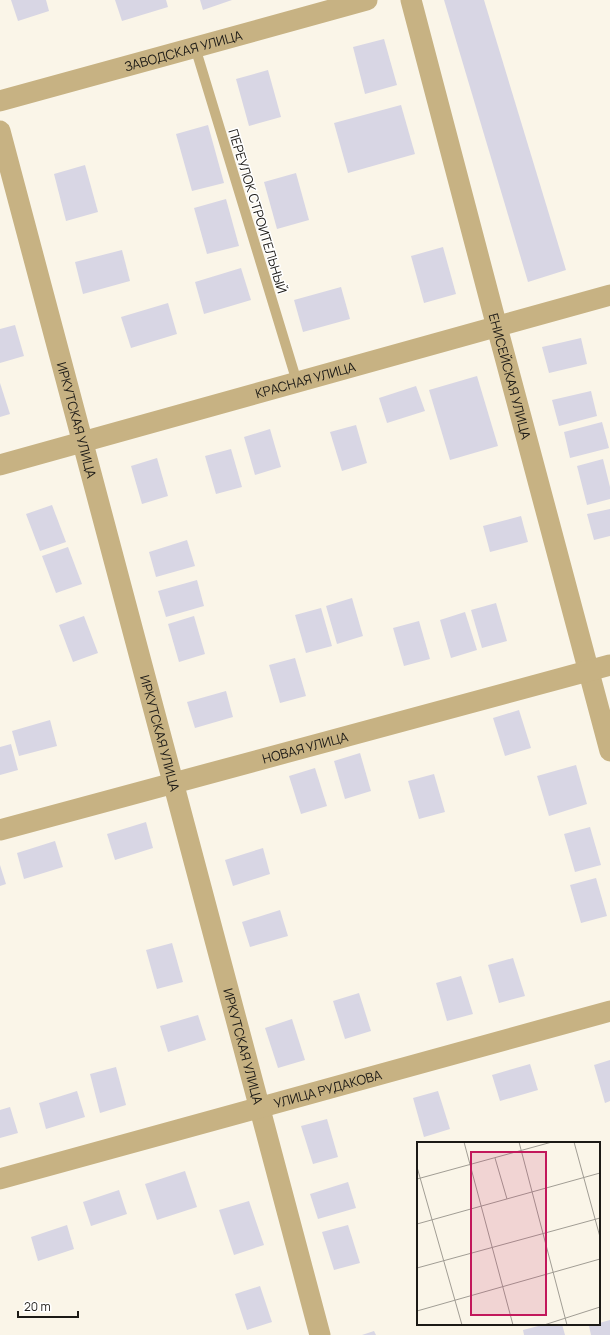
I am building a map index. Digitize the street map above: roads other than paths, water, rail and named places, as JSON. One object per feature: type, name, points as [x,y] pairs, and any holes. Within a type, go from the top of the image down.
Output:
[{"type":"street","name":"ЗАВОДСКАЯ УЛИЦА","points":[[0,101],[367,0]]},
{"type":"street","name":"ЕНИСЕЙСКАЯ УЛИЦА","points":[[412,0],[610,751]]},
{"type":"street","name":"ИРКУТСКАЯ УЛИЦА","points":[[0,131],[320,1335]]},
{"type":"street","name":"КРАСНАЯ УЛИЦА","points":[[0,465],[610,295]]},
{"type":"street","name":"НОВАЯ УЛИЦА","points":[[0,830],[610,665]]},
{"type":"street","name":"УЛИЦА РУДАКОВА","points":[[0,1179],[610,1011]]},
{"type":"lane","name":"ПЕРЕУЛОК СТРОИТЕЛЬНЫЙ","points":[[195,47],[297,382]]}]
